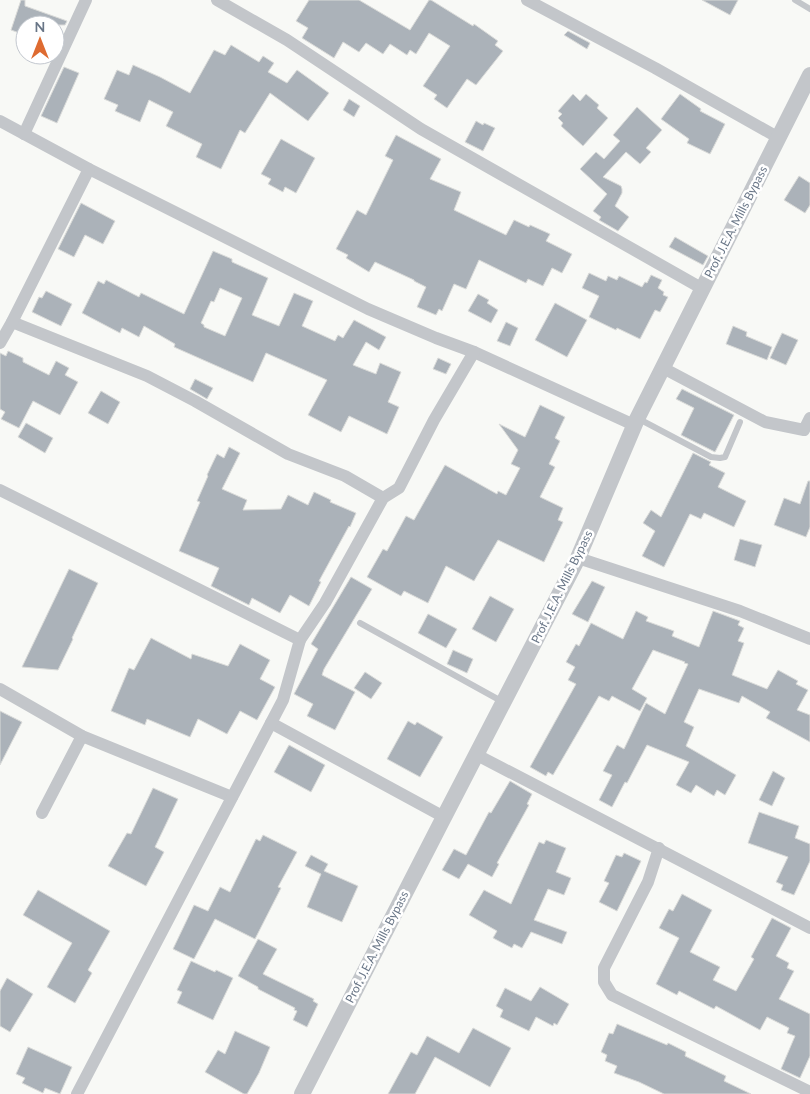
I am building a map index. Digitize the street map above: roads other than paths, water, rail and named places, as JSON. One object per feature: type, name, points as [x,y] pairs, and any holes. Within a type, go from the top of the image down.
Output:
[{"type":"street","points":[[24,134],[86,0]]},
{"type":"street","points":[[217,0],[287,40],[421,130],[703,289]]},
{"type":"street","points":[[527,0],[655,68],[779,138]]},
{"type":"street","name":"Prof. J.E.A. Mills Bypass","points":[[302,1094],[578,558],[636,422],[810,75]]},
{"type":"street","points":[[0,121],[89,169],[368,309],[474,352],[636,422]]},
{"type":"street","points":[[0,343],[89,169]]},
{"type":"street","points":[[12,322],[147,376],[288,454],[346,476],[383,498]]},
{"type":"street","points":[[77,1094],[283,700],[300,640],[325,603],[383,498],[399,488],[434,420],[474,352]]},
{"type":"street","points":[[663,368],[765,422],[804,430],[810,418]]},
{"type":"street","points":[[0,490],[300,640]]},
{"type":"street","points":[[578,558],[740,611],[810,639]]},
{"type":"street","points":[[0,689],[82,736],[232,797]]},
{"type":"street","points":[[271,723],[444,817]]},
{"type":"street","points":[[42,812],[82,736]]},
{"type":"street","points":[[477,754],[810,928]]},
{"type":"street","points":[[659,848],[648,882],[604,968],[604,982],[612,995],[810,1092]]},
{"type":"lane","points":[[795,0],[810,9]]},
{"type":"lane","points":[[636,422],[711,457],[720,458],[725,457],[740,422]]},
{"type":"lane","points":[[360,623],[504,702]]}]
